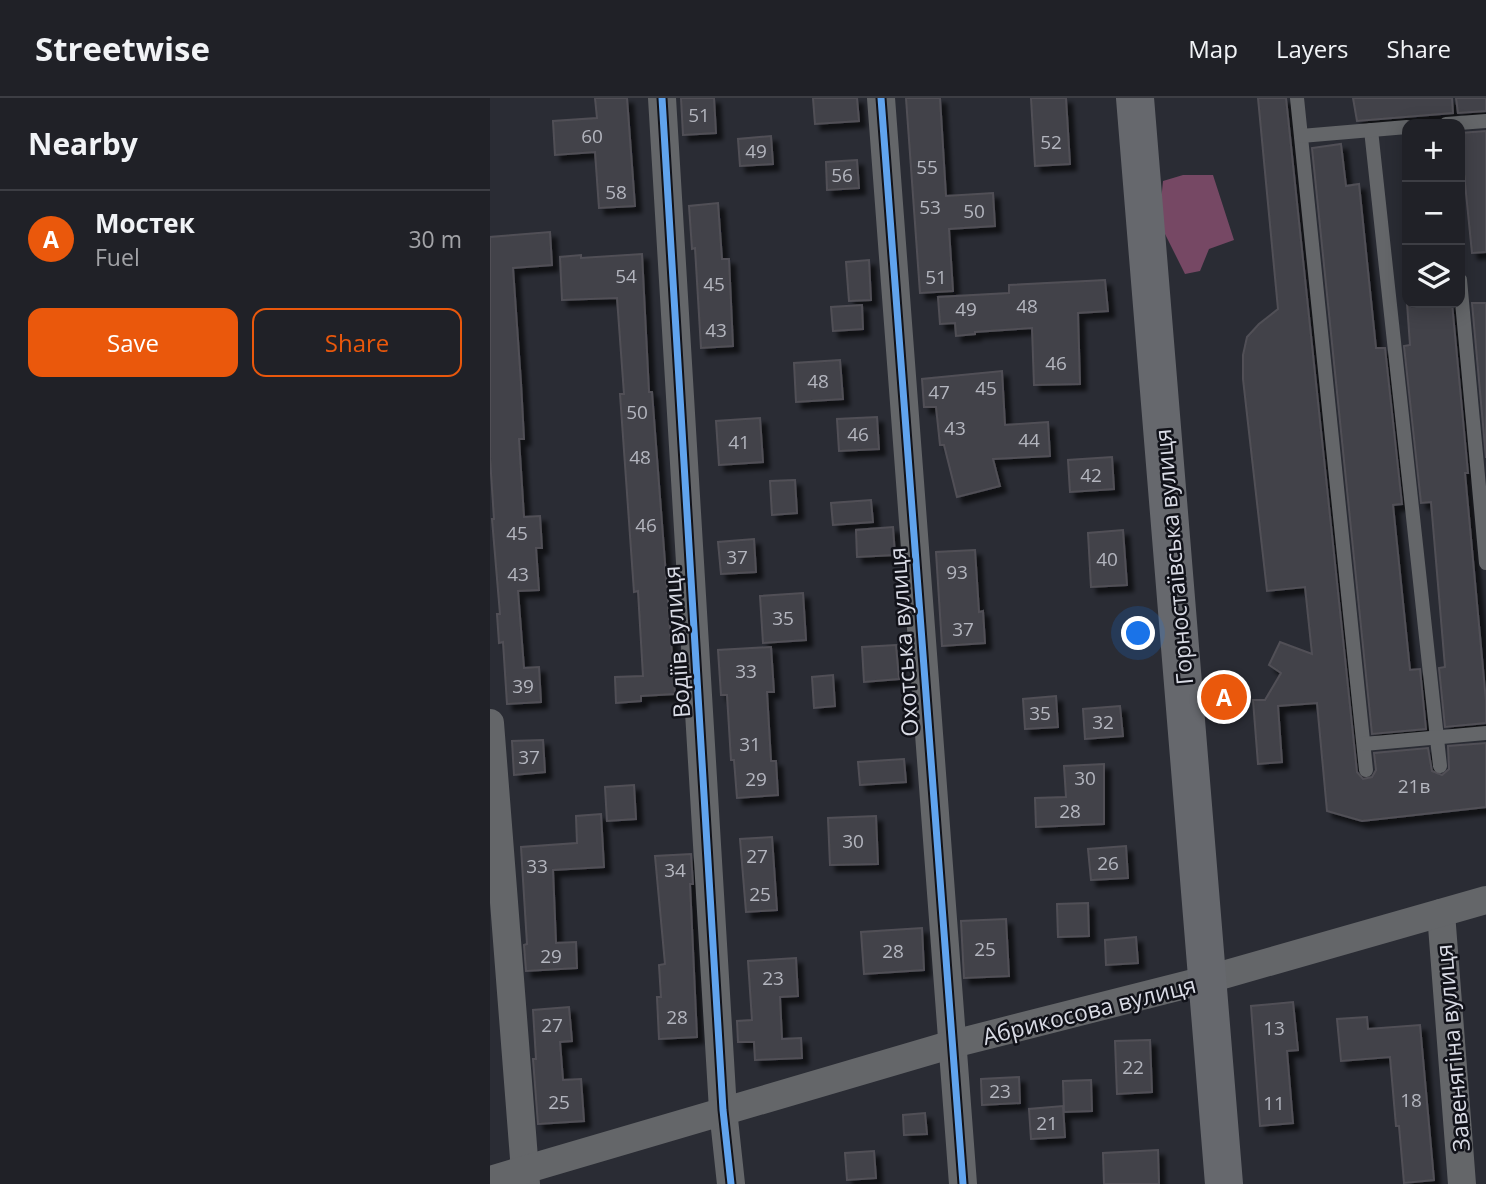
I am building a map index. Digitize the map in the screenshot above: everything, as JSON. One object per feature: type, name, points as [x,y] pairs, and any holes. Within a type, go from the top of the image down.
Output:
[{"type":"main road","name":"Горностаївська вулиця","points":[[1135,98],[1224,1184]]},
{"type":"street","name":"Водіїв вулиця","points":[[662,98],[723,1110],[732,1184]]},
{"type":"street","name":"Охотська вулиця","points":[[881,98],[963,1184]]},
{"type":"street","points":[[490,723],[525,1177]]},
{"type":"street","name":"Абрикосова вулиця","points":[[490,1180],[525,1177],[723,1110],[953,1044],[1209,979],[1486,900]]},
{"type":"street","name":"Завенягіна вулиця","points":[[1441,913],[1462,1184]]},
{"type":"lane","points":[[1297,98],[1366,770]]},
{"type":"lane","points":[[1465,123],[1486,121]]},
{"type":"lane","points":[[1301,136],[1402,127]]},
{"type":"lane","points":[[1371,130],[1440,766]]},
{"type":"lane","points":[[1463,308],[1486,563]]},
{"type":"lane","points":[[1364,744],[1486,733]]},
{"type":"shaded area","points":[[1183,175],[1213,175],[1234,240],[1209,249],[1200,271],[1185,274],[1159,222],[1163,181]]},
{"type":"building","points":[[595,98],[627,98],[635,206],[599,208],[595,152],[555,155],[553,121],[597,118]]},
{"type":"building","points":[[681,98],[714,98],[716,133],[683,135]]},
{"type":"building","points":[[813,98],[857,98],[859,121],[815,124]]},
{"type":"building","points":[[906,98],[940,98],[946,196],[993,193],[995,226],[949,229],[953,291],[920,293]]},
{"type":"building","points":[[1031,98],[1066,98],[1070,164],[1035,166]]},
{"type":"building","points":[[1258,98],[1286,98],[1357,772],[1363,779],[1372,777],[1376,770],[1374,753],[1428,748],[1432,771],[1442,775],[1449,769],[1448,746],[1486,743],[1486,807],[1362,821],[1327,811],[1317,703],[1278,706],[1282,762],[1258,764],[1253,700],[1265,700],[1281,673],[1269,665],[1280,642],[1312,654],[1305,587],[1267,591],[1243,379],[1243,355],[1247,337],[1278,309]]},
{"type":"building","points":[[1353,98],[1452,98],[1453,113],[1357,121]]},
{"type":"building","points":[[1456,98],[1486,98],[1486,111],[1458,113]]},
{"type":"building","points":[[1486,131],[1486,252],[1472,253],[1465,183],[1465,133]]},
{"type":"building","points":[[771,136],[773,164],[740,166],[738,139]]},
{"type":"building","points":[[1341,144],[1346,186],[1359,184],[1376,348],[1385,348],[1402,504],[1393,505],[1410,670],[1420,669],[1426,729],[1372,734],[1312,148]]},
{"type":"building","points":[[857,160],[859,188],[827,190],[826,162]]},
{"type":"building","points":[[718,203],[722,259],[729,259],[733,346],[701,348],[695,248],[692,249],[689,206]]},
{"type":"building","points":[[550,232],[552,265],[513,268],[524,439],[519,439],[524,517],[540,516],[542,548],[536,548],[539,590],[518,591],[524,668],[539,667],[541,702],[507,704],[503,642],[499,643],[497,614],[500,614],[492,519],[490,237]]},
{"type":"building","points":[[642,254],[649,392],[652,392],[675,694],[641,696],[641,701],[616,703],[615,677],[643,676],[638,591],[634,592],[620,394],[624,394],[617,298],[562,300],[560,257]]},
{"type":"building","points":[[869,260],[871,300],[849,301],[846,262]]},
{"type":"building","points":[[1105,280],[1108,311],[1078,313],[1080,384],[1034,385],[1032,328],[956,336],[955,323],[940,324],[938,297],[1009,293],[1009,285]]},
{"type":"building","points":[[1472,303],[1486,303],[1486,458]]},
{"type":"building","points":[[862,305],[863,329],[833,331],[831,307]]},
{"type":"building","points":[[1407,308],[1452,308],[1468,473],[1465,473],[1486,723],[1445,727],[1439,668],[1445,667],[1431,502],[1421,503],[1404,346],[1410,345]]},
{"type":"building","points":[[840,360],[843,399],[796,402],[794,363]]},
{"type":"building","points":[[1002,371],[1005,425],[1048,422],[1050,456],[993,459],[1000,486],[957,497],[944,445],[940,445],[936,407],[924,407],[922,379]]},
{"type":"building","points":[[877,417],[879,449],[839,451],[837,419]]},
{"type":"building","points":[[760,418],[763,462],[719,465],[716,421]]},
{"type":"building","points":[[1112,457],[1114,489],[1070,492],[1068,460]]},
{"type":"building","points":[[795,480],[797,513],[772,515],[770,481]]},
{"type":"building","points":[[871,500],[873,522],[833,525],[831,503]]},
{"type":"building","points":[[893,527],[895,555],[857,557],[856,530]]},
{"type":"building","points":[[1123,530],[1127,585],[1091,587],[1088,533]]},
{"type":"building","points":[[754,539],[756,572],[721,574],[718,542]]},
{"type":"building","points":[[975,550],[979,612],[983,611],[985,643],[942,646],[936,552]]},
{"type":"building","points":[[803,593],[806,640],[763,643],[760,596]]},
{"type":"building","points":[[896,645],[899,679],[864,682],[862,647]]},
{"type":"building","points":[[771,647],[774,692],[767,692],[771,761],[776,761],[778,795],[737,798],[734,760],[731,760],[727,695],[721,695],[718,650]]},
{"type":"building","points":[[833,675],[835,706],[814,708],[812,677]]},
{"type":"building","points":[[1056,696],[1058,727],[1025,729],[1023,699]]},
{"type":"building","points":[[1120,706],[1123,736],[1085,739],[1083,709]]},
{"type":"building","points":[[543,740],[545,772],[514,775],[512,741]]},
{"type":"building","points":[[904,759],[906,782],[860,785],[858,762]]},
{"type":"building","points":[[1104,764],[1104,824],[1036,827],[1035,798],[1066,797],[1064,766]]},
{"type":"building","points":[[634,785],[636,819],[607,821],[605,787]]},
{"type":"building","points":[[601,814],[604,867],[553,870],[556,943],[576,942],[577,968],[526,971],[521,847],[577,843],[576,816]]},
{"type":"building","points":[[876,816],[878,864],[830,865],[828,818]]},
{"type":"building","points":[[772,837],[777,910],[746,912],[740,839]]},
{"type":"building","points":[[1126,846],[1128,878],[1091,880],[1088,849]]},
{"type":"building","points":[[691,854],[697,1037],[659,1039],[659,965],[665,964],[655,856]]},
{"type":"building","points":[[1088,903],[1089,936],[1058,937],[1057,904]]},
{"type":"building","points":[[1006,919],[1009,976],[964,978],[961,921]]},
{"type":"building","points":[[922,928],[924,970],[864,974],[861,932]]},
{"type":"building","points":[[1136,937],[1138,963],[1106,965],[1105,940]]},
{"type":"building","points":[[796,958],[798,996],[780,997],[782,1039],[801,1038],[802,1058],[755,1060],[754,1042],[738,1042],[737,1021],[752,1020],[748,961]]},
{"type":"building","points":[[1293,1002],[1298,1050],[1287,1051],[1293,1123],[1260,1126],[1251,1006]]},
{"type":"building","points":[[569,1007],[572,1041],[560,1042],[563,1080],[581,1079],[584,1121],[538,1124],[533,1059],[536,1059],[533,1010]]},
{"type":"building","points":[[1367,1017],[1368,1029],[1420,1025],[1434,1180],[1404,1183],[1390,1057],[1341,1061],[1337,1019]]},
{"type":"building","points":[[1150,1040],[1152,1092],[1117,1094],[1115,1041]]},
{"type":"building","points":[[1019,1077],[1020,1103],[982,1105],[981,1079]]},
{"type":"building","points":[[1091,1080],[1092,1111],[1064,1112],[1063,1081]]},
{"type":"building","points":[[1063,1106],[1065,1137],[1031,1139],[1029,1109]]},
{"type":"building","points":[[925,1113],[927,1134],[904,1135],[903,1115]]},
{"type":"building","points":[[1158,1150],[1159,1184],[1104,1184],[1103,1153]]},
{"type":"building","points":[[874,1151],[876,1178],[847,1180],[845,1153]]},
{"type":"cycle path","points":[[662,98],[723,1110],[731,1184]]},
{"type":"cycle path","points":[[881,98],[963,1184]]},
{"type":"place","name":"Мостек","points":[[1224,697]]}]
